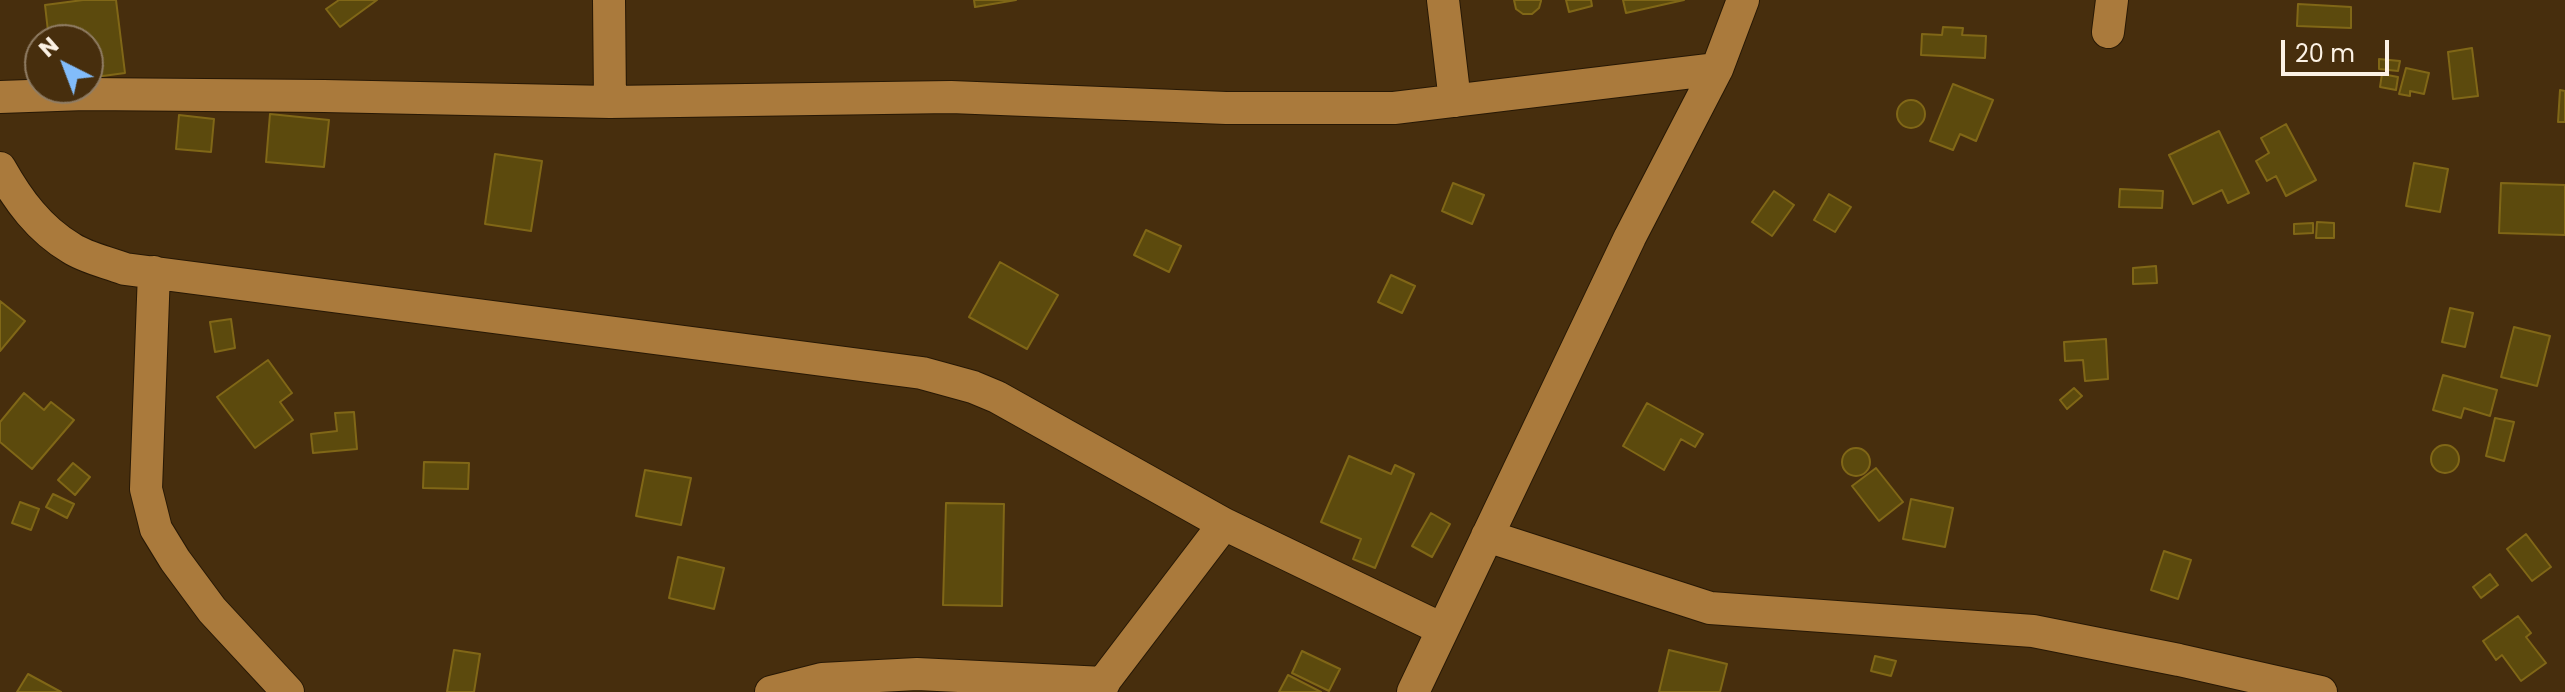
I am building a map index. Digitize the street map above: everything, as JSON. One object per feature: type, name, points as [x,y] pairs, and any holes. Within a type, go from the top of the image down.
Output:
[{"type":"street","points":[[609,0],[610,102]]},
{"type":"street","points":[[1443,0],[1455,101]]},
{"type":"street","points":[[1413,692],[1630,237],[1717,69],[1743,0]]},
{"type":"street","points":[[2108,32],[2112,0]]},
{"type":"street","points":[[0,97],[85,94],[610,102],[951,97],[1226,108],[1394,108],[1717,69]]},
{"type":"street","points":[[0,168],[20,200],[48,232],[73,250],[125,269],[922,373],[973,387],[997,397],[1224,524],[1442,629]]},
{"type":"street","points":[[154,272],[146,489],[156,529],[212,610],[288,692]]},
{"type":"street","points":[[771,692],[822,679],[917,674],[1100,687],[1224,524]]},
{"type":"street","points":[[1487,536],[1710,608],[2033,631],[2321,692]]},
{"type":"building","points":[[116,0],[125,73],[104,76],[104,24],[47,24],[45,5]]},
{"type":"building","points":[[339,0],[377,0],[340,27],[326,9]]},
{"type":"building","points":[[974,0],[1016,0],[975,7]]},
{"type":"building","points":[[1514,0],[1541,1],[1532,14],[1523,14],[1516,9]]},
{"type":"building","points":[[1566,0],[1591,0],[1592,6],[1569,12]]},
{"type":"building","points":[[1623,0],[1684,0],[1626,13]]},
{"type":"building","points":[[2298,4],[2351,7],[2351,28],[2297,26]]},
{"type":"building","points":[[1943,27],[1963,28],[1962,35],[1986,36],[1985,58],[1921,55],[1922,34],[1942,35]]},
{"type":"building","points":[[2472,48],[2478,96],[2453,99],[2448,52]]},
{"type":"building","points":[[2379,59],[2400,61],[2398,71],[2379,69]]},
{"type":"building","points":[[2406,68],[2429,73],[2424,94],[2410,91],[2410,96],[2399,94]]},
{"type":"building","points":[[2382,74],[2398,77],[2396,90],[2380,87]]},
{"type":"building","points":[[1953,84],[1993,100],[1976,141],[1960,134],[1953,150],[1930,141]]},
{"type":"building","points":[[2560,90],[2565,91],[2565,122],[2558,122]]},
{"type":"building","points":[[1911,100],[1921,104],[1925,114],[1921,124],[1911,128],[1901,124],[1897,114],[1901,104]]},
{"type":"building","points":[[270,114],[329,120],[324,167],[266,162]]},
{"type":"building","points":[[179,115],[214,119],[211,152],[176,149]]},
{"type":"building","points":[[2286,124],[2316,180],[2286,196],[2276,176],[2267,181],[2256,161],[2269,153],[2261,138]]},
{"type":"building","points":[[2219,131],[2249,193],[2228,203],[2222,190],[2193,204],[2169,155]]},
{"type":"building","points":[[495,154],[542,161],[531,231],[485,224]]},
{"type":"building","points":[[2414,163],[2448,169],[2440,212],[2406,206]]},
{"type":"building","points":[[1453,183],[1484,195],[1472,224],[1442,211]]},
{"type":"building","points":[[2501,183],[2565,185],[2565,235],[2499,233]]},
{"type":"building","points":[[2120,189],[2163,191],[2162,208],[2119,207]]},
{"type":"building","points":[[1774,191],[1794,205],[1772,236],[1752,222]]},
{"type":"building","points":[[1829,194],[1851,207],[1835,232],[1814,220]]},
{"type":"building","points":[[2317,222],[2334,223],[2334,238],[2316,238]]},
{"type":"building","points":[[2313,223],[2313,233],[2294,234],[2294,224]]},
{"type":"building","points":[[1146,230],[1181,246],[1169,272],[1134,255]]},
{"type":"building","points":[[1000,262],[1058,295],[1027,349],[969,317]]},
{"type":"building","points":[[2156,266],[2157,283],[2133,284],[2133,268]]},
{"type":"building","points":[[1391,275],[1415,286],[1402,313],[1378,302]]},
{"type":"building","points":[[0,301],[25,321],[0,351]]},
{"type":"building","points":[[2450,308],[2473,313],[2465,347],[2442,342]]},
{"type":"building","points":[[231,319],[235,348],[215,352],[210,322]]},
{"type":"building","points":[[2514,327],[2550,336],[2537,386],[2501,377]]},
{"type":"building","points":[[2106,339],[2108,379],[2085,381],[2083,360],[2065,361],[2064,342]]},
{"type":"building","points":[[268,360],[292,393],[280,402],[293,420],[255,448],[217,397]]},
{"type":"building","points":[[2443,375],[2497,390],[2490,416],[2464,408],[2461,418],[2433,410]]},
{"type":"building","points":[[2074,388],[2082,396],[2067,409],[2060,400]]},
{"type":"building","points":[[24,393],[44,410],[51,402],[74,420],[32,469],[0,442],[0,422]]},
{"type":"building","points":[[1647,403],[1703,434],[1695,447],[1681,439],[1664,470],[1623,446]]},
{"type":"building","points":[[354,412],[357,449],[313,453],[311,434],[337,431],[335,413]]},
{"type":"building","points":[[2495,418],[2514,422],[2504,461],[2486,456]]},
{"type":"building","points":[[2445,445],[2455,449],[2459,459],[2455,469],[2445,473],[2435,469],[2431,459],[2435,449]]},
{"type":"building","points":[[1856,448],[1866,452],[1870,462],[1866,472],[1856,476],[1846,472],[1842,462],[1846,452]]},
{"type":"building","points":[[1349,456],[1391,474],[1395,465],[1414,474],[1375,568],[1353,559],[1361,539],[1321,522]]},
{"type":"building","points":[[424,462],[469,463],[468,489],[423,488]]},
{"type":"building","points":[[73,463],[90,477],[75,495],[58,480]]},
{"type":"building","points":[[1876,468],[1903,502],[1879,521],[1852,486]]},
{"type":"building","points":[[645,470],[691,478],[681,525],[636,516]]},
{"type":"building","points":[[53,494],[74,504],[67,518],[46,507]]},
{"type":"building","points":[[1911,499],[1953,508],[1945,547],[1903,539]]},
{"type":"building","points":[[20,502],[39,509],[31,530],[12,523]]},
{"type":"building","points":[[946,503],[1004,504],[1002,606],[943,605]]},
{"type":"building","points":[[1431,513],[1450,524],[1432,557],[1412,546]]},
{"type":"building","points":[[2526,534],[2551,567],[2532,581],[2507,549]]},
{"type":"building","points":[[2164,551],[2191,560],[2178,599],[2151,590]]},
{"type":"building","points":[[678,557],[724,568],[714,609],[669,598]]},
{"type":"building","points":[[2490,574],[2498,585],[2481,598],[2473,587]]},
{"type":"building","points":[[2518,616],[2531,633],[2526,637],[2546,663],[2521,681],[2502,655],[2496,660],[2483,641]]},
{"type":"building","points":[[454,650],[480,654],[474,692],[447,692]]},
{"type":"building","points":[[1669,650],[1727,664],[1720,692],[1659,692]]},
{"type":"building","points":[[1302,651],[1340,669],[1329,691],[1292,673]]},
{"type":"building","points":[[1875,656],[1896,661],[1891,676],[1871,671]]},
{"type":"building","points":[[28,674],[61,692],[17,692]]},
{"type":"building","points":[[1288,675],[1321,692],[1279,692]]}]
